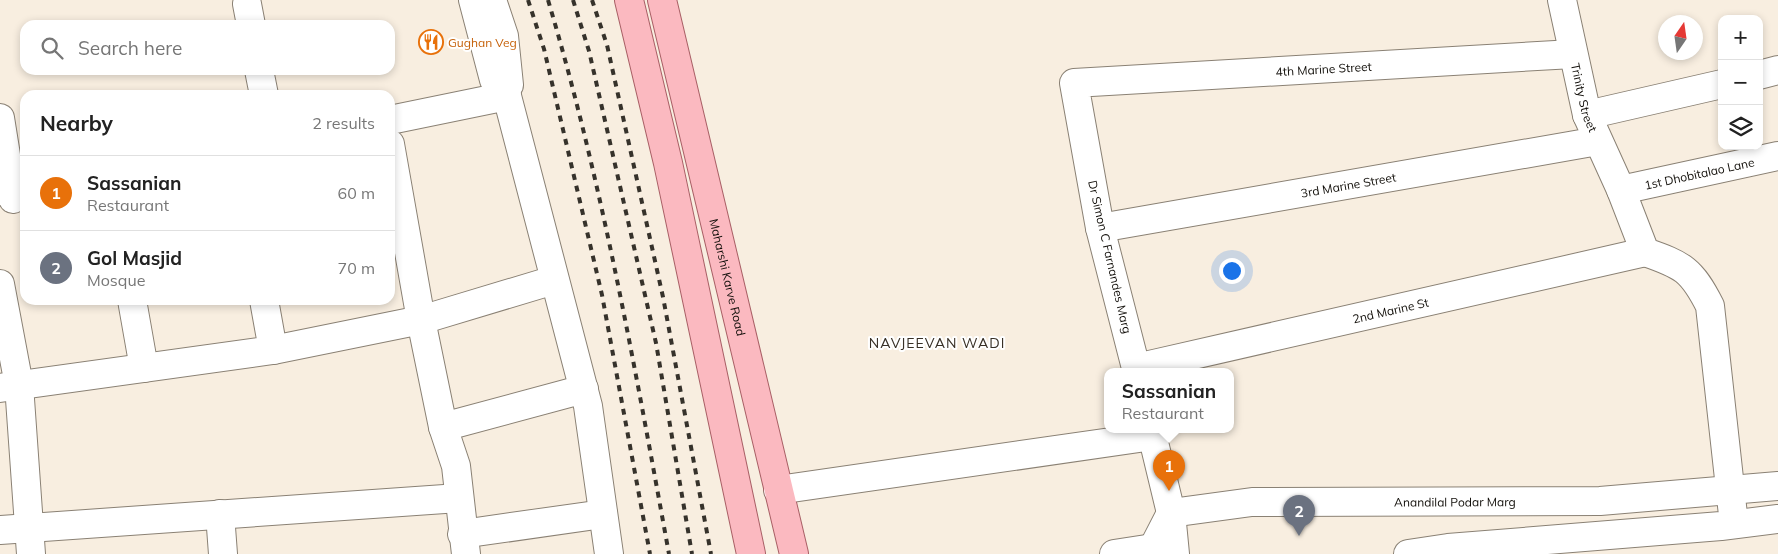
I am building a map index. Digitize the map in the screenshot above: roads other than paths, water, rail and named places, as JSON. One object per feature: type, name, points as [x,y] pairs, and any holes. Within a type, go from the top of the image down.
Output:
[{"type":"main road","points":[[629,0],[668,163],[751,554]]},
{"type":"main road","name":"Maharshi Karve Road","points":[[662,0],[794,554]]},
{"type":"street","points":[[473,0],[494,80],[508,87]]},
{"type":"street","points":[[492,0],[504,36],[508,87],[554,280],[588,406],[609,554]]},
{"type":"street","name":"Trinity Street","points":[[1562,0],[1587,115],[1621,190],[1645,252]]},
{"type":"street","name":"4th Marine Street","points":[[1074,82],[1573,54]]},
{"type":"street","points":[[1763,74],[1778,70]]},
{"type":"street","points":[[261,75],[263,90]]},
{"type":"street","name":"Dr Simon C Farnandes Marg","points":[[1074,82],[1100,228],[1135,368]]},
{"type":"street","points":[[1587,115],[1718,85]]},
{"type":"street","points":[[395,119],[508,87]]},
{"type":"street","points":[[0,118],[13,199]]},
{"type":"street","name":"3rd Marine Street","points":[[1100,228],[1598,141]]},
{"type":"street","name":"1st Dhobitalao Lane","points":[[1621,190],[1778,156]]},
{"type":"street","points":[[395,172],[421,320],[443,427],[456,466],[464,544],[603,514]]},
{"type":"street","points":[[1645,252],[1678,263],[1698,283],[1710,306],[1734,524]]},
{"type":"street","name":"2nd Marine St","points":[[1145,368],[1645,252]]},
{"type":"street","points":[[10,386],[273,350],[421,320],[554,280]]},
{"type":"street","points":[[0,284],[10,386],[30,541]]},
{"type":"street","points":[[133,305],[144,368]]},
{"type":"street","points":[[265,305],[273,350]]},
{"type":"street","points":[[443,427],[584,389]]},
{"type":"street","points":[[778,490],[1152,433],[1171,513],[1162,552],[1114,554]]},
{"type":"street","name":"Anandilal Podar Marg","points":[[1171,513],[1252,502],[1600,502],[1778,486]]},
{"type":"street","points":[[0,530],[30,541],[220,514],[459,498]]},
{"type":"street","points":[[220,514],[223,554]]},
{"type":"street","points":[[1408,554],[1448,548],[1571,546],[1778,518]]},
{"type":"railway","points":[[528,0],[544,49],[602,295],[650,554]]},
{"type":"railway","points":[[548,0],[585,137],[601,206],[630,345],[669,554]]},
{"type":"railway","points":[[573,0],[589,51],[656,343],[692,554]]},
{"type":"railway","points":[[592,0],[607,45],[663,297],[711,554]]},
{"type":"place","name":"Gughan Veg","points":[[431,42]]},
{"type":"place","name":"Sassanian","points":[[1169,491]]},
{"type":"place","name":"Gol Masjid","points":[[1299,536]]},
{"type":"district","name":"NAVJEEVAN WADI","points":[[937,343]]}]
